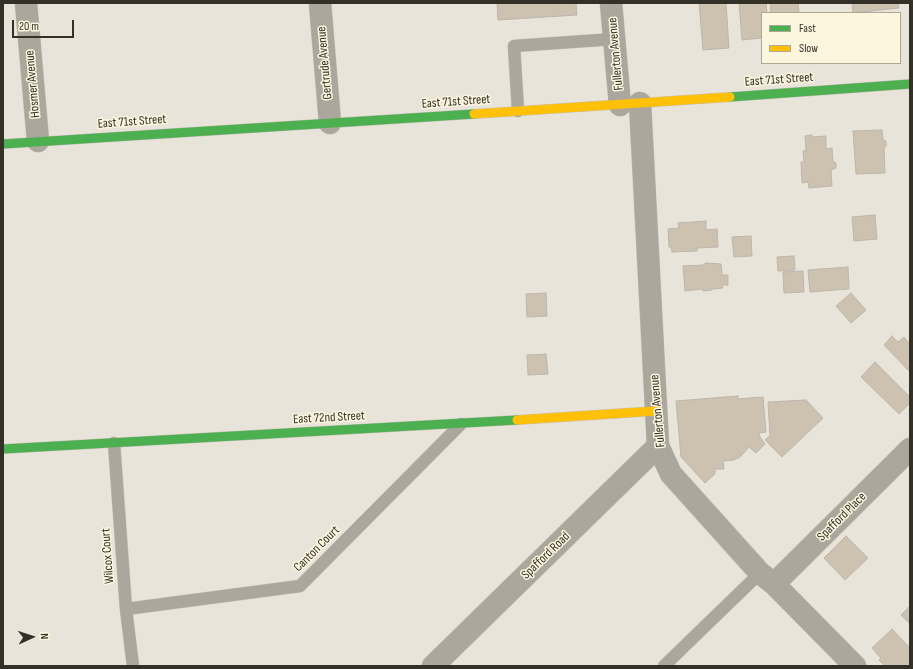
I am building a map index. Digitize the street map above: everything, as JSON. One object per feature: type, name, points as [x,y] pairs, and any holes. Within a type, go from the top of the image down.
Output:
[{"type":"main road","name":"East 71st Street","points":[[3,144],[630,104],[910,84]]},
{"type":"main road","name":"East 72nd Street","points":[[3,449],[461,424],[656,411]]},
{"type":"street","name":"Hosmer Avenue","points":[[26,3],[38,141]]},
{"type":"street","name":"Gertrude Avenue","points":[[320,3],[330,123]]},
{"type":"street","name":"Fullerton Avenue","points":[[611,3],[614,39],[630,104],[658,446],[671,474],[767,578],[854,666]]},
{"type":"street","name":"Spafford Road","points":[[433,666],[658,446]]},
{"type":"street","name":"Spafford Place","points":[[767,578],[910,449]]},
{"type":"lane","points":[[518,111],[514,46],[614,39]]},
{"type":"lane","name":"Canton Court","points":[[126,609],[300,586],[461,424]]},
{"type":"lane","name":"Wilcox Court","points":[[114,443],[126,609],[133,666]]},
{"type":"lane","name":"Spafford Place","points":[[664,666],[767,578]]},
{"type":"building","points":[[497,3],[576,3],[577,15],[498,20]]},
{"type":"building","points":[[699,3],[726,3],[729,48],[703,50]]},
{"type":"building","points":[[739,3],[766,3],[767,12],[761,12],[761,38],[742,40]]},
{"type":"building","points":[[770,3],[798,3],[799,12],[771,12]]},
{"type":"building","points":[[852,3],[898,3],[899,8],[862,12],[853,12]]},
{"type":"building","points":[[882,130],[883,140],[886,141],[886,146],[884,148],[885,173],[856,174],[853,131]]},
{"type":"building","points":[[812,135],[812,137],[826,136],[826,149],[832,148],[833,161],[836,163],[836,168],[831,170],[832,186],[809,188],[808,182],[802,183],[801,162],[804,162],[803,151],[806,151],[805,136]]},
{"type":"building","points":[[875,215],[877,239],[854,241],[852,217]]},
{"type":"building","points":[[706,221],[706,230],[717,229],[718,247],[697,248],[697,251],[672,252],[671,247],[669,247],[668,229],[679,228],[678,223]]},
{"type":"building","points":[[751,236],[752,256],[734,257],[732,237]]},
{"type":"building","points":[[794,256],[795,270],[778,271],[777,257]]},
{"type":"building","points":[[706,263],[721,264],[722,275],[728,275],[728,285],[722,285],[723,288],[712,290],[703,291],[702,289],[685,291],[683,266],[703,265]]},
{"type":"building","points":[[848,267],[849,289],[810,292],[808,270]]},
{"type":"building","points":[[803,271],[804,292],[784,293],[783,272]]},
{"type":"building","points":[[546,293],[547,316],[527,317],[526,294]]},
{"type":"building","points":[[851,293],[866,310],[851,323],[836,306]]},
{"type":"building","points":[[892,336],[898,342],[904,337],[910,344],[910,372],[884,345]]},
{"type":"building","points":[[546,354],[548,374],[528,375],[527,355]]},
{"type":"building","points":[[875,362],[910,397],[910,403],[899,414],[861,377]]},
{"type":"building","points":[[738,396],[738,399],[763,397],[766,432],[759,433],[765,444],[756,453],[749,447],[740,457],[734,460],[723,461],[724,469],[715,469],[715,474],[705,483],[681,457],[676,401]]},
{"type":"building","points":[[806,400],[823,418],[782,457],[765,440],[770,436],[768,402]]},
{"type":"building","points":[[846,536],[868,558],[845,580],[824,558]]},
{"type":"building","points":[[910,606],[910,624],[901,615]]},
{"type":"building","points":[[892,629],[910,648],[910,666],[885,666],[879,660],[881,658],[872,648]]},
{"type":"traffic: fast","points":[[730,97],[910,84]]},
{"type":"traffic: fast","points":[[3,144],[474,114]]},
{"type":"traffic: fast","points":[[3,449],[517,420]]},
{"type":"traffic: slow","points":[[474,114],[730,97]]},
{"type":"traffic: slow","points":[[517,420],[656,411]]}]
